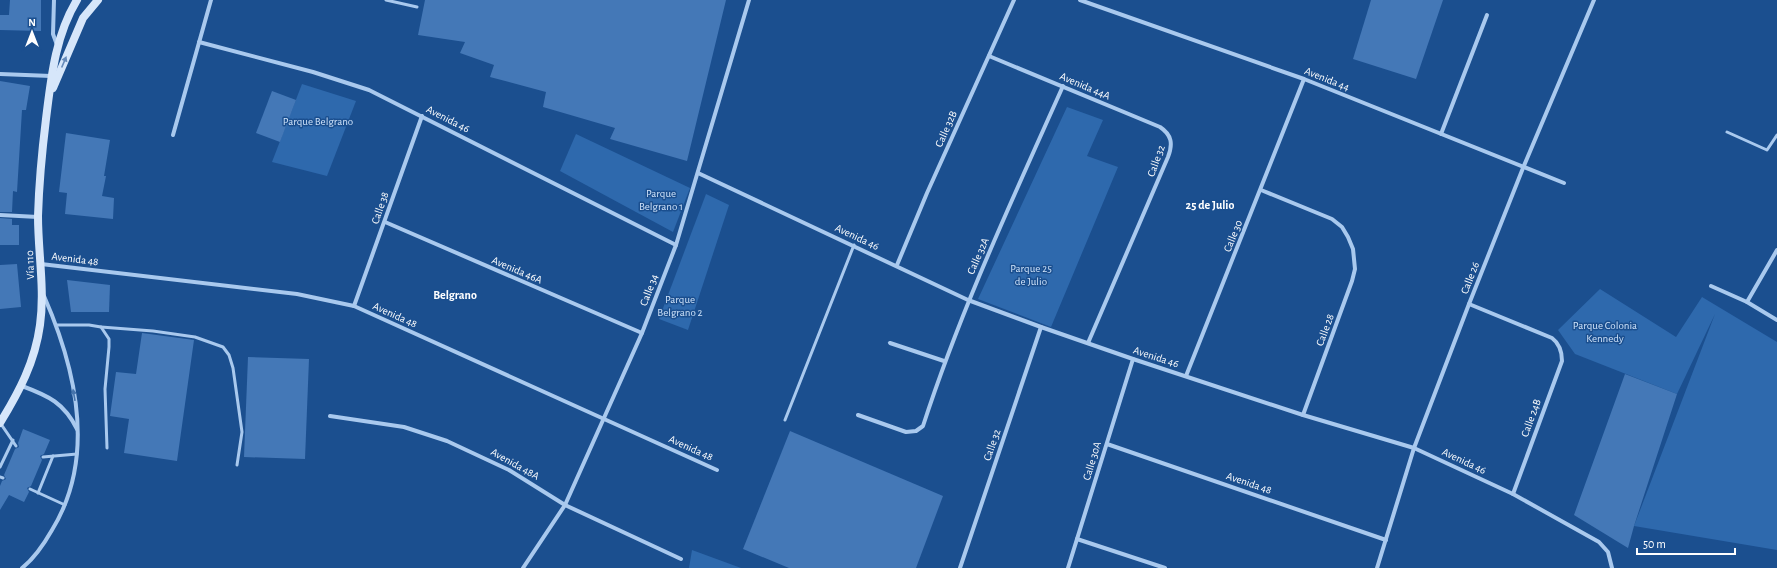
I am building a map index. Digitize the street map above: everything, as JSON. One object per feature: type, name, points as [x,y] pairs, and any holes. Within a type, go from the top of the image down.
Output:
[{"type":"main road","name":"Vía 110","points":[[0,422],[22,386],[33,358],[40,325],[42,290],[38,217],[42,149],[51,76],[65,24],[77,0]]},
{"type":"main road","name":"Vía 110","points":[[49,97],[83,18],[98,0]]},
{"type":"street","points":[[54,0],[53,34],[58,47]]},
{"type":"street","points":[[173,135],[211,0]]},
{"type":"street","name":"Calle 34","points":[[523,568],[565,505],[642,334],[676,245],[749,0]]},
{"type":"street","name":"Calle 32B","points":[[897,265],[1014,0]]},
{"type":"street","name":"Avenida 44","points":[[1080,0],[1304,79],[1523,168],[1564,183]]},
{"type":"street","name":"Calle 26","points":[[1377,568],[1414,448],[1469,304],[1523,168],[1594,0]]},
{"type":"street","points":[[1441,134],[1487,15]]},
{"type":"street","name":"Avenida 46","points":[[199,42],[313,72],[369,90],[676,245]]},
{"type":"street","name":"Avenida 44A","points":[[989,56],[1160,127],[1170,138]]},
{"type":"street","points":[[0,74],[51,76]]},
{"type":"street","name":"Calle 30","points":[[1186,376],[1304,79]]},
{"type":"street","name":"Calle 32A","points":[[858,415],[900,430],[913,432],[923,426],[944,361],[968,300],[1062,86]]},
{"type":"street","name":"Calle 38","points":[[354,306],[422,116]]},
{"type":"street","name":"Calle 32","points":[[1088,343],[1168,157],[1171,147],[1170,138]]},
{"type":"street","name":"Avenida 46","points":[[698,173],[897,265],[968,300],[1134,359],[1303,415],[1414,448],[1513,494],[1602,544],[1608,552],[1612,568]]},
{"type":"street","name":"Calle 28","points":[[1261,190],[1332,219],[1345,232],[1353,249],[1355,269],[1352,281],[1303,415]]},
{"type":"street","points":[[0,215],[38,217]]},
{"type":"street","name":"Avenida 46A","points":[[385,222],[642,334]]},
{"type":"street","points":[[1747,302],[1777,250]]},
{"type":"street","name":"Avenida 48","points":[[41,264],[297,294],[354,306],[717,470]]},
{"type":"street","points":[[1711,286],[1747,302],[1777,320]]},
{"type":"street","points":[[22,568],[41,548],[58,520],[75,474],[78,454],[79,433],[76,399],[68,362],[57,325],[42,290]]},
{"type":"street","name":"Calle 24B","points":[[1469,304],[1552,338],[1560,348],[1562,361],[1513,494]]},
{"type":"street","name":"Calle 32","points":[[960,568],[1041,327]]},
{"type":"street","points":[[890,343],[944,361]]},
{"type":"street","name":"Calle 30A","points":[[1068,568],[1134,359]]},
{"type":"street","points":[[22,386],[40,392],[57,402],[70,416],[79,433]]},
{"type":"street","name":"Avenida 48A","points":[[330,416],[404,427],[447,441],[509,470],[565,505],[681,559]]},
{"type":"street","name":"Avenida 48","points":[[1107,444],[1386,540]]},
{"type":"street","points":[[1077,539],[1165,568]]},
{"type":"lane","points":[[386,0],[417,7]]},
{"type":"lane","points":[[1726,132],[1767,150],[1777,135]]},
{"type":"lane","points":[[785,420],[854,245]]},
{"type":"lane","points":[[57,325],[89,325],[153,331],[195,337],[223,347],[229,355],[232,368],[242,432],[237,465]]},
{"type":"lane","points":[[101,327],[109,339],[105,389],[107,448]]},
{"type":"lane","points":[[0,422],[16,446]]},
{"type":"lane","points":[[0,467],[13,440]]},
{"type":"lane","points":[[43,457],[78,454]]},
{"type":"lane","points":[[38,493],[53,456]]},
{"type":"lane","points":[[30,489],[64,505]]},
{"type":"green space","name":"Parque Belgrano","points":[[302,84],[356,101],[327,176],[272,162]]},
{"type":"green space","name":"Parque 25 de Julio","points":[[1067,107],[1103,120],[1087,156],[1118,167],[1051,327],[978,299]]},
{"type":"green space","name":"Parque Belgrano 1","points":[[576,134],[690,188],[673,232],[560,171]]},
{"type":"green space","name":"Parque Belgrano 2","points":[[706,194],[729,205],[688,330],[659,319]]},
{"type":"green space","name":"Parque Colonia Kennedy","points":[[1600,289],[1676,337],[1702,297],[1777,342],[1777,550],[1634,526],[1715,314],[1677,394],[1575,354],[1558,330]]},
{"type":"green space","points":[[692,550],[741,568],[689,568]]},
{"type":"building","points":[[10,0],[41,0],[41,31],[0,30],[0,15],[9,15]]},
{"type":"building","points":[[425,0],[726,0],[687,161],[610,139],[615,128],[543,107],[546,92],[490,77],[494,65],[460,53],[465,42],[418,35]]},
{"type":"building","points":[[1371,0],[1443,0],[1416,79],[1353,59]]},
{"type":"building","points":[[0,81],[30,86],[26,110],[22,110],[17,192],[13,191],[12,212],[0,212]]},
{"type":"building","points":[[272,91],[296,100],[280,142],[256,133]]},
{"type":"building","points":[[66,133],[110,140],[102,196],[114,198],[113,219],[65,214],[67,193],[59,192]]},
{"type":"building","points":[[0,218],[12,219],[12,225],[19,225],[19,245],[0,245]]},
{"type":"building","points":[[17,264],[21,307],[0,309],[0,265]]},
{"type":"building","points":[[67,280],[110,285],[109,312],[71,312]]},
{"type":"building","points":[[142,333],[194,340],[177,461],[124,453],[129,419],[110,416],[116,372],[136,374]]},
{"type":"building","points":[[248,357],[309,359],[305,459],[244,457]]},
{"type":"building","points":[[1625,374],[1677,394],[1628,548],[1574,515]]},
{"type":"building","points":[[23,429],[50,440],[44,454],[40,456],[42,460],[31,486],[27,488],[29,492],[24,502],[9,495],[0,510],[0,486],[2,481],[6,479],[4,475],[15,449],[19,447],[18,443]]},
{"type":"building","points":[[790,431],[943,496],[916,568],[789,568],[743,549]]},
{"type":"district","name":"25 de Julio","points":[[1210,205]]},
{"type":"district","name":"Belgrano","points":[[455,295]]}]
